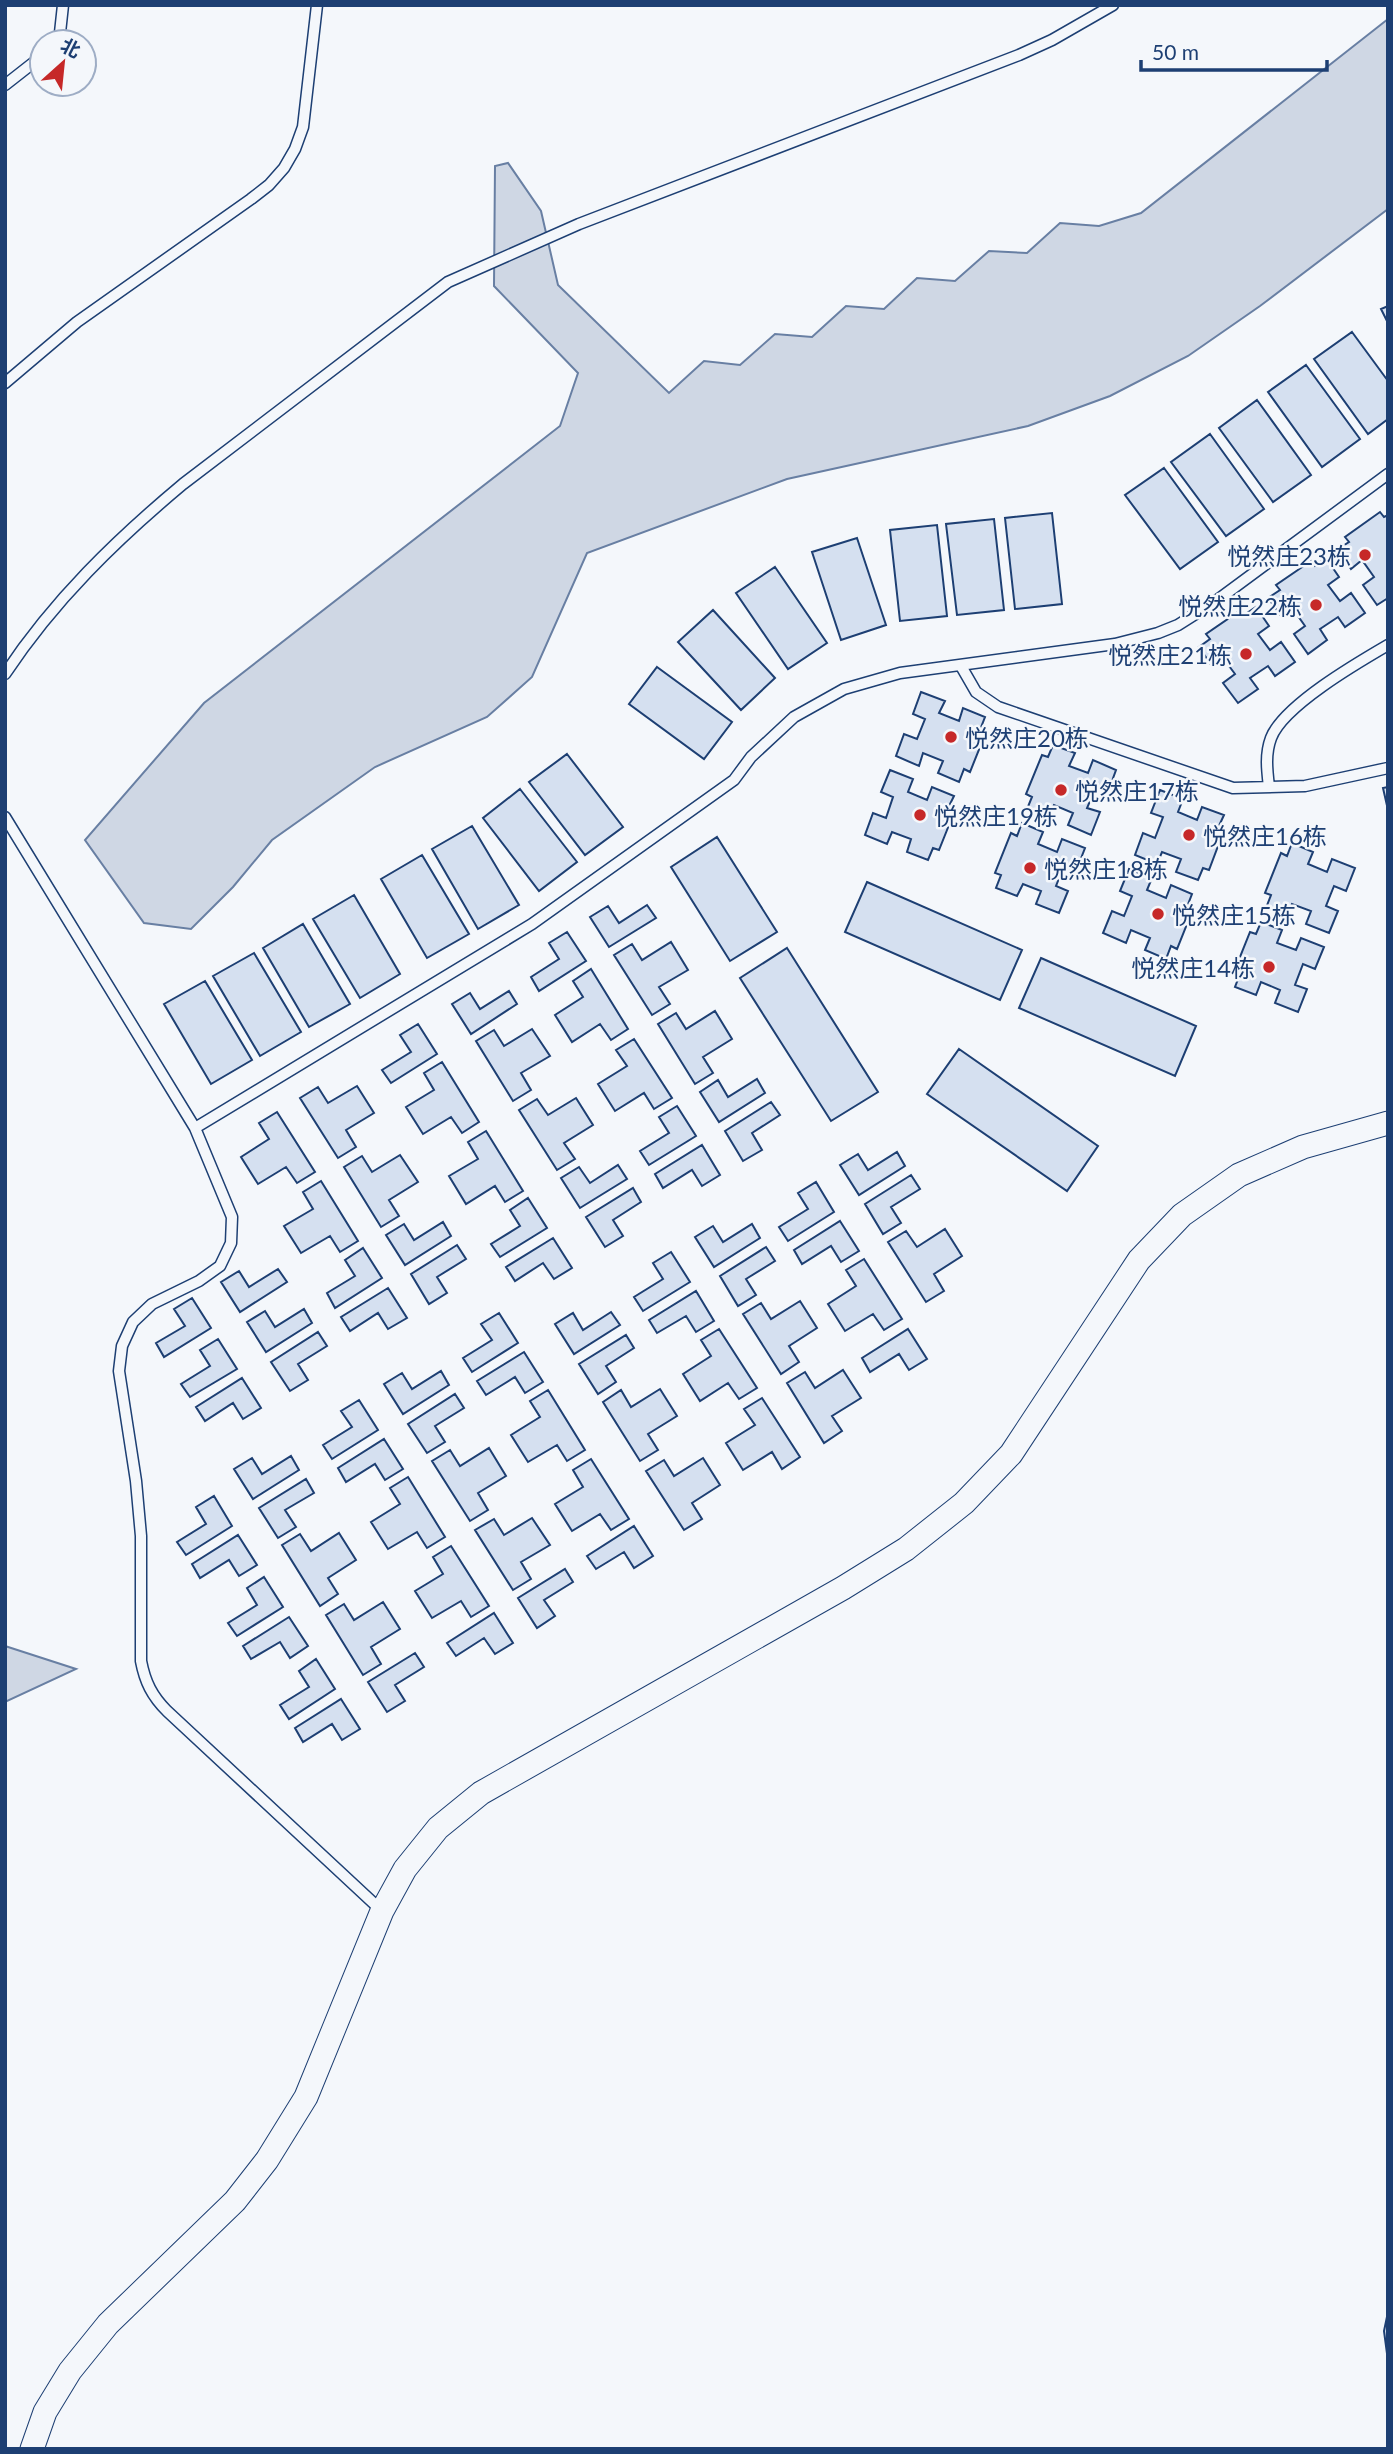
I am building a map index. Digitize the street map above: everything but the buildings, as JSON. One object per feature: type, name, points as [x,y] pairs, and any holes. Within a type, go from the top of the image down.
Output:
[{"type":"street","points":[[32,2449],[45,2412],[78,2361],[108,2324],[235,2201],[267,2160],[306,2097],[382,1911],[405,1869],[438,1828],[481,1793],[844,1588],[906,1549],[964,1503],[1011,1454],[1139,1261],[1182,1215],[1239,1175],[1304,1147],[1388,1123]]},
{"type":"lane","points":[[61,28],[63,5]]},
{"type":"lane","points":[[5,383],[77,322],[251,199],[284,169],[303,127],[317,5]]},
{"type":"lane","points":[[5,674],[75,584],[145,516],[183,484],[448,282],[579,224],[1019,55],[1052,40],[1113,5]]},
{"type":"lane","points":[[5,85],[28,67]]},
{"type":"lane","points":[[195,1128],[532,924],[734,779],[772,736],[818,702],[844,689],[900,673],[1115,644],[1158,634],[1216,601],[1388,474]]},
{"type":"lane","points":[[1269,787],[1266,762],[1271,738],[1284,716],[1327,684],[1388,645]]},
{"type":"lane","points":[[961,666],[976,692],[998,708],[1233,788],[1305,786],[1388,768]]},
{"type":"lane","points":[[5,817],[195,1128],[232,1217],[231,1243],[220,1266],[199,1281],[152,1304],[133,1322],[122,1346],[119,1371],[137,1495],[142,1591],[141,1661],[144,1675],[153,1695],[167,1711],[382,1911]]},
{"type":"shaded area","points":[[1388,19],[1388,209],[1260,306],[1188,356],[1110,396],[1028,426],[787,479],[587,553],[532,677],[487,717],[375,767],[272,840],[233,887],[191,929],[144,923],[85,840],[204,703],[560,426],[578,373],[494,286],[495,166],[508,163],[541,211],[558,285],[669,393],[704,361],[740,365],[775,334],[812,337],[846,306],[884,309],[917,278],[955,281],[989,251],[1027,253],[1060,223],[1099,226],[1141,213]]},
{"type":"shaded area","points":[[5,1646],[76,1669],[5,1702]]},
{"type":"place","name":"悦然庄23栋","points":[[1365,555]]},
{"type":"place","name":"悦然庄22栋","points":[[1316,605]]},
{"type":"place","name":"悦然庄21栋","points":[[1246,654]]},
{"type":"place","name":"悦然庄20栋","points":[[951,737]]},
{"type":"place","name":"悦然庄17栋","points":[[1061,790]]},
{"type":"place","name":"悦然庄19栋","points":[[920,815]]},
{"type":"place","name":"悦然庄16栋","points":[[1189,835]]},
{"type":"place","name":"悦然庄18栋","points":[[1030,868]]},
{"type":"place","name":"悦然庄15栋","points":[[1158,914]]},
{"type":"place","name":"悦然庄14栋","points":[[1269,967]]}]
